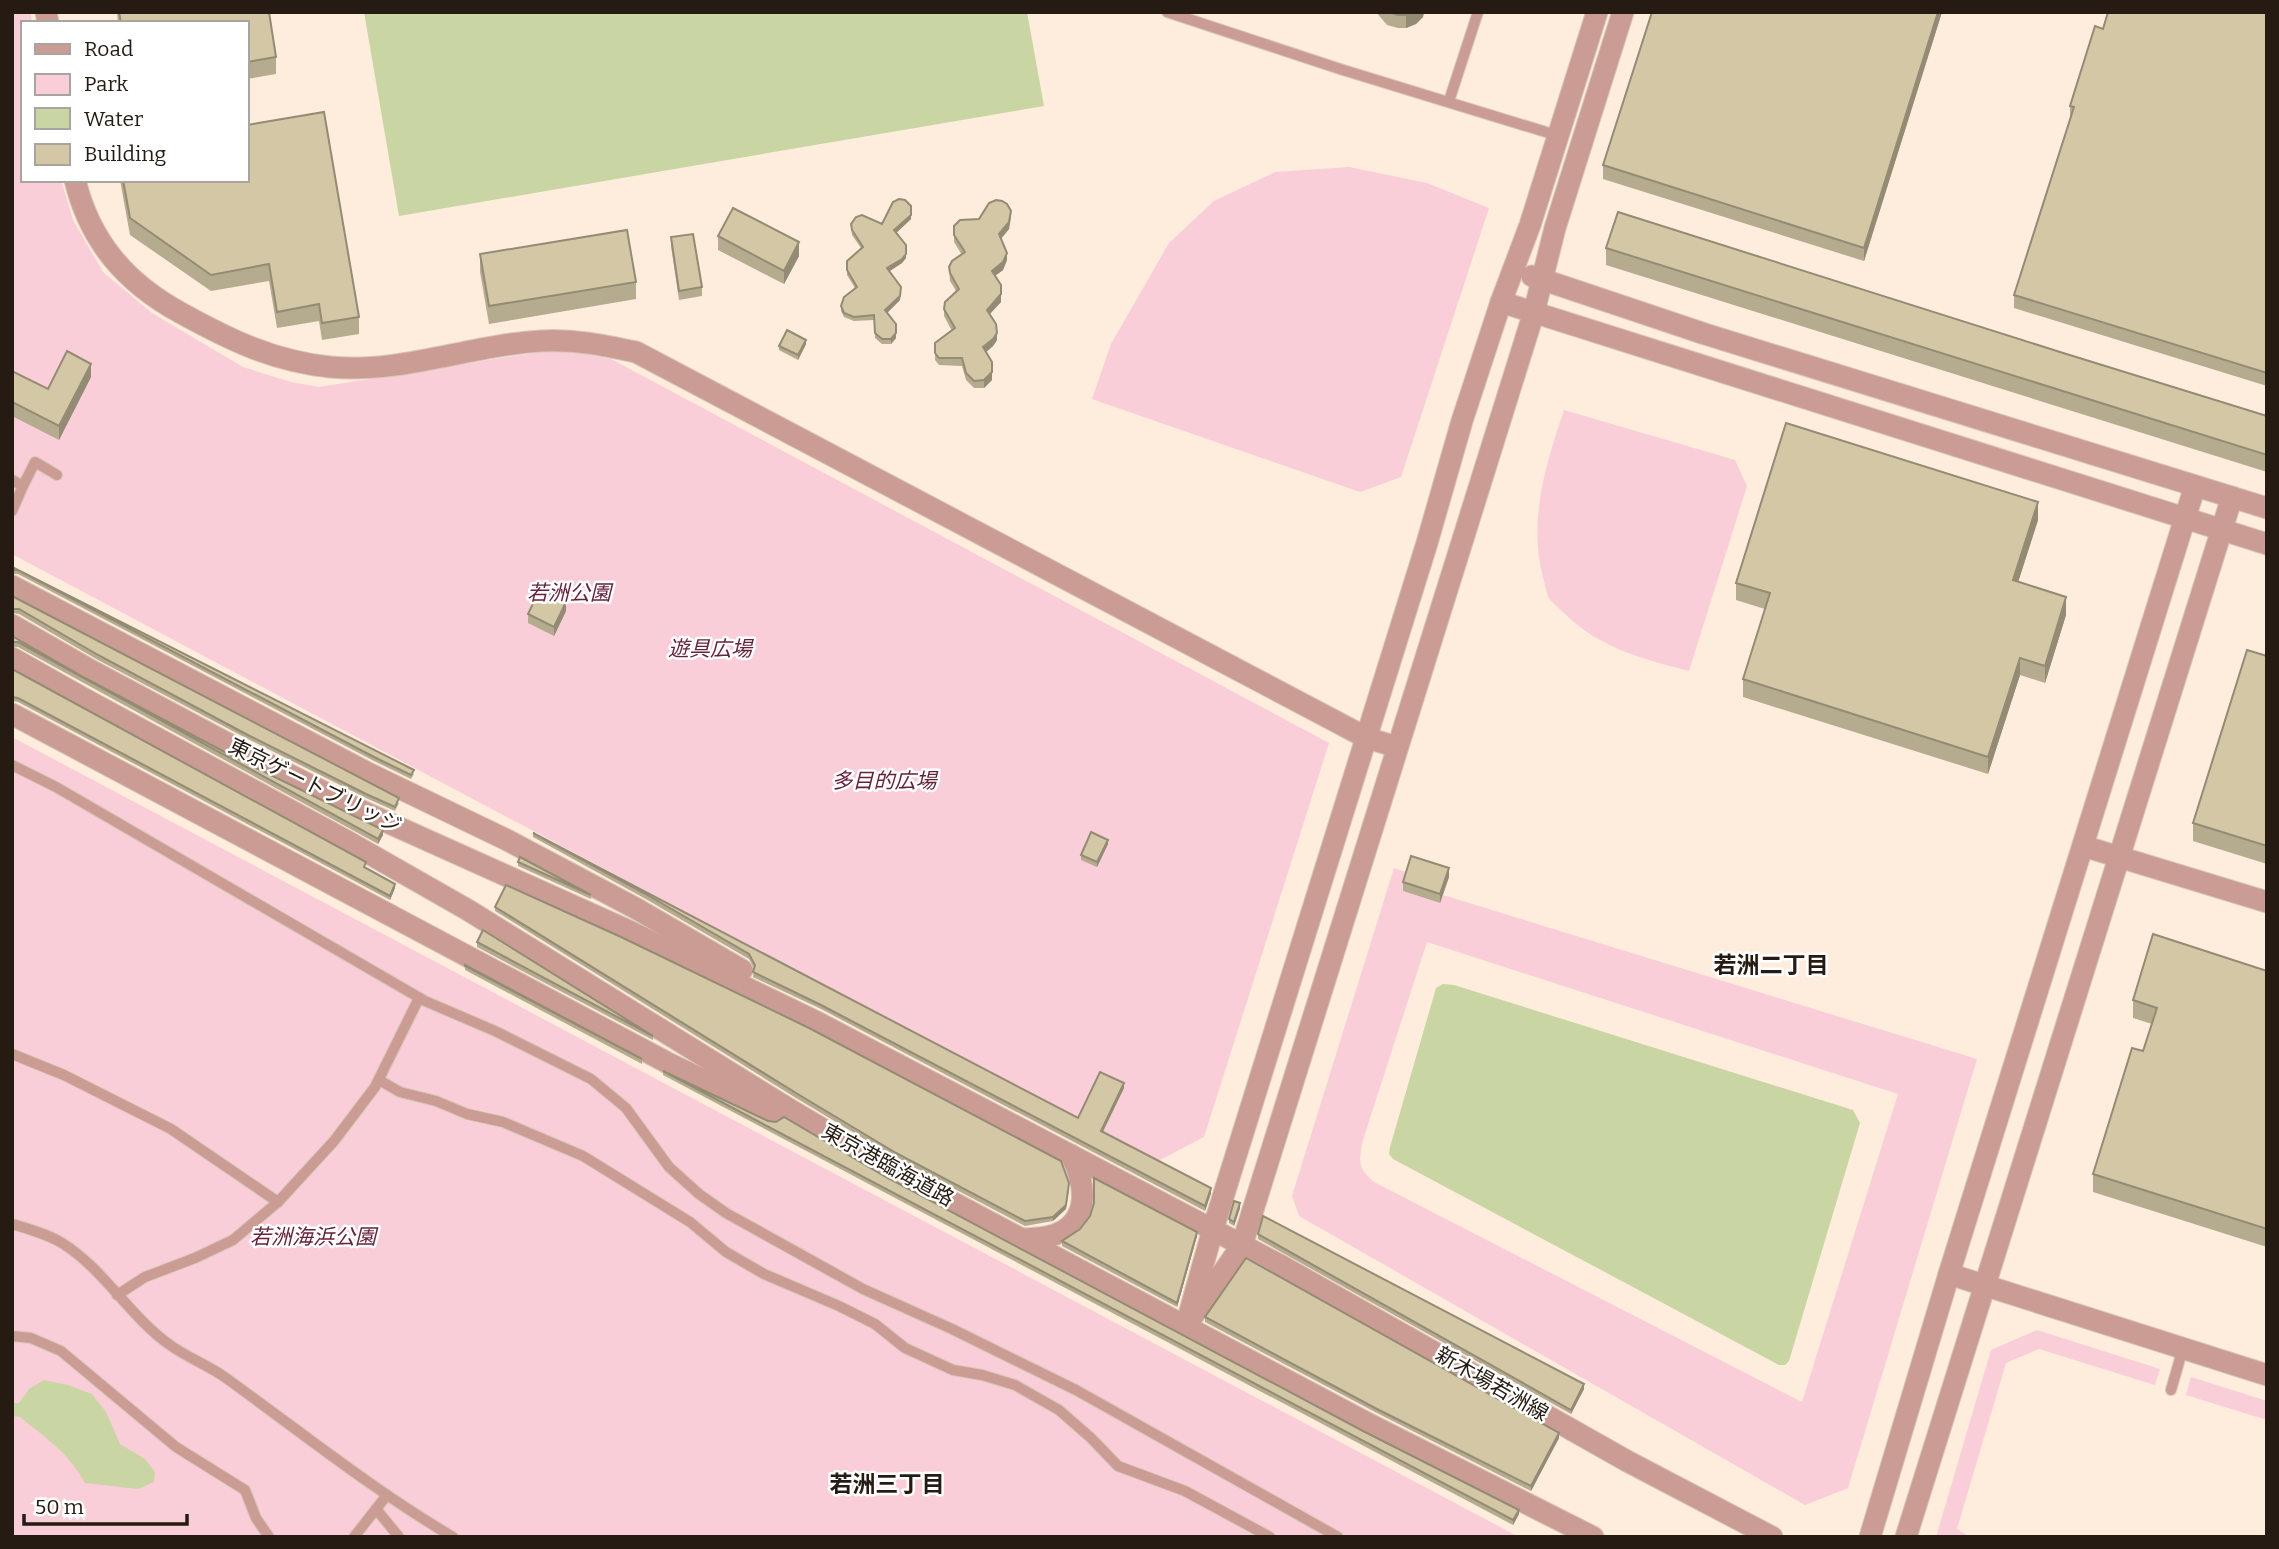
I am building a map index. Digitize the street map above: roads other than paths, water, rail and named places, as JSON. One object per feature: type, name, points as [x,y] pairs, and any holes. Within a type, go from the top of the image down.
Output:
[{"type":"street","points":[[1186,1326],[1213,1229],[1367,738],[1462,421],[1559,136],[1597,12]]},
{"type":"street","points":[[1186,1326],[1242,1245],[1534,312],[1555,228],[1623,12]]},
{"type":"street","points":[[76,182],[94,231],[112,258],[134,282],[160,302],[248,348],[279,358],[331,367],[384,366],[538,341],[577,340],[636,352],[1367,738],[1398,747]]},
{"type":"street","points":[[1513,270],[1731,342],[2267,508]]},
{"type":"street","points":[[1501,302],[2267,544]]},
{"type":"street","points":[[1870,1537],[1949,1274],[2195,486]]},
{"type":"street","points":[[1906,1537],[2232,497]]},
{"type":"street","points":[[12,586],[368,773],[507,840],[637,909],[924,1078],[1213,1229]]},
{"type":"street","name":"東京ゲートブリッジ","points":[[12,625],[238,749],[336,798],[738,982],[924,1078]]},
{"type":"street","name":"東京ゲートブリッジ","points":[[12,658],[347,841],[598,989]]},
{"type":"street","points":[[12,714],[668,1063],[890,1169]]},
{"type":"street","points":[[2083,846],[2267,902]]},
{"type":"street","name":"東京港臨海道路","points":[[598,989],[778,1103],[890,1169],[1186,1326]]},
{"type":"street","points":[[1024,1239],[1048,1237],[1063,1231],[1075,1220],[1083,1204],[1083,1188],[1071,1155]]},
{"type":"street","name":"新木場若洲線","points":[[1213,1229],[1627,1461],[1772,1537]]},
{"type":"street","points":[[1949,1274],[2267,1375]]},
{"type":"street","points":[[1186,1326],[1369,1424],[1593,1537]]},
{"type":"lane","points":[[1167,12],[1340,69],[1559,136]]},
{"type":"lane","points":[[1449,101],[1478,12]]},
{"type":"lane","points":[[12,511],[35,463],[57,475]]},
{"type":"lane","points":[[12,480],[23,486]]},
{"type":"lane","points":[[12,765],[57,787],[419,998],[495,1031],[591,1079],[626,1108],[669,1167],[699,1194],[726,1213],[863,1289],[1076,1390],[1338,1537]]},
{"type":"lane","points":[[117,1295],[145,1277],[233,1240],[278,1202],[334,1140],[379,1080],[419,998]]},
{"type":"lane","points":[[12,1054],[64,1075],[171,1129],[278,1202]]},
{"type":"lane","points":[[379,1080],[400,1092],[436,1101],[467,1114],[503,1122],[583,1156],[690,1222],[726,1252],[764,1274],[875,1324],[905,1348],[953,1370],[1015,1385],[1059,1410],[1091,1437],[1118,1466],[1185,1491],[1270,1537]]},
{"type":"lane","points":[[12,1224],[41,1233],[63,1244],[86,1262],[170,1345],[222,1375],[387,1495],[453,1537]]},
{"type":"lane","points":[[12,1336],[31,1338],[61,1351],[176,1447],[245,1490],[256,1518],[269,1537]]},
{"type":"lane","points":[[2171,1390],[2183,1348]]},
{"type":"lane","points":[[354,1537],[387,1495]]},
{"type":"lane","points":[[376,1509],[399,1537]]},
{"type":"water","points":[[364,12],[1027,12],[1044,106],[399,216]]},
{"type":"water","points":[[1443,984],[1454,985],[1853,1110],[1860,1123],[1789,1361],[1785,1365],[1779,1365],[1393,1159],[1389,1154],[1390,1147],[1436,988]]},
{"type":"water","points":[[44,1380],[92,1394],[106,1412],[120,1444],[145,1459],[155,1472],[154,1482],[138,1489],[85,1483],[56,1447],[20,1417],[12,1416],[12,1403],[19,1403],[29,1389]]},
{"type":"district","name":"若洲二丁目","points":[[1771,965]]},
{"type":"district","name":"若洲三丁目","points":[[887,1484]]},
{"type":"park label","name":"若洲公園","points":[[569,593]]},
{"type":"park label","name":"遊具広場","points":[[710,649]]},
{"type":"park label","name":"多目的広場","points":[[884,781]]},
{"type":"park label","name":"若洲海浜公園","points":[[313,1237]]}]
